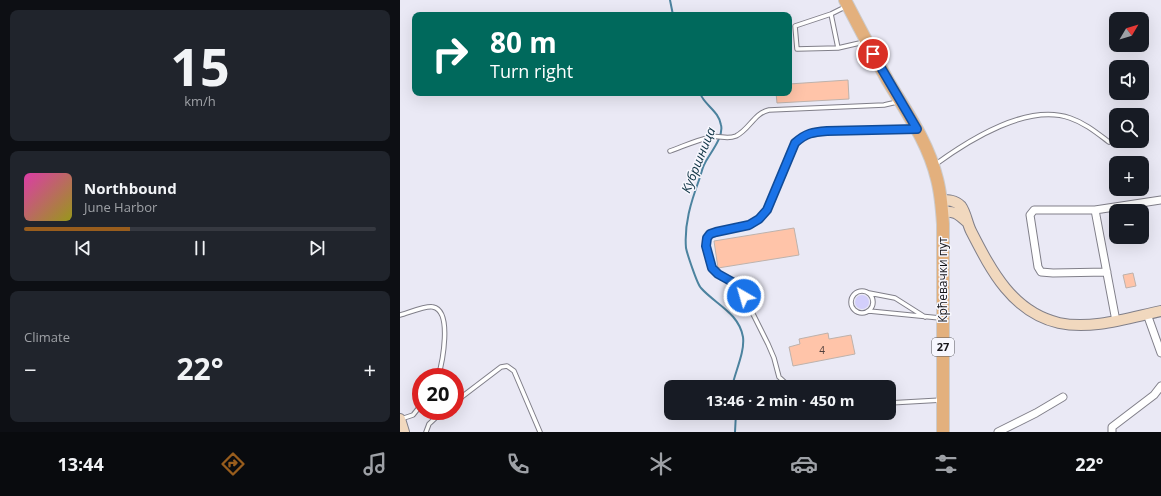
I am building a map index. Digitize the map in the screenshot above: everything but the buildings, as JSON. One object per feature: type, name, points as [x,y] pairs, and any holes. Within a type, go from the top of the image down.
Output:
[{"type":"main road","name":"27","points":[[846,3],[866,41],[917,129],[934,166],[942,206]]},
{"type":"main road","points":[[942,206],[947,200],[958,203],[963,210],[967,222],[991,268],[1001,284],[1015,299],[1030,310],[1047,319],[1065,324],[1091,324],[1116,321],[1161,311]]},
{"type":"main road","name":"Крћевачки пут","points":[[942,206],[943,432]]},
{"type":"main road","points":[[400,419],[404,432]]},
{"type":"street","points":[[1106,272],[1041,272],[1038,267],[1030,215],[1034,210],[1095,210],[1161,200]]},
{"type":"street","points":[[1095,210],[1116,321]]},
{"type":"street","points":[[1147,314],[1161,353]]},
{"type":"street","points":[[1112,432],[1112,427],[1154,395],[1161,386]]},
{"type":"street","points":[[998,432],[1036,413],[1063,397]]},
{"type":"lane","points":[[846,3],[831,14],[795,26],[797,49],[838,48],[866,41]]},
{"type":"lane","points":[[831,14],[838,48]]},
{"type":"lane","points":[[670,151],[698,140],[714,136],[727,139],[741,133],[748,127],[756,116],[769,110],[884,105],[901,102]]},
{"type":"lane","points":[[934,166],[960,148],[987,133],[1015,121],[1036,115],[1056,114],[1070,118],[1085,125],[1109,141]]},
{"type":"lane","points":[[782,380],[779,377],[774,358],[768,344],[740,288],[736,284],[718,274],[712,268],[706,246],[707,238],[710,234],[749,225],[759,219],[767,210],[795,143],[804,135],[813,132],[827,131],[917,129]]},
{"type":"lane","points":[[926,317],[895,298],[863,291],[853,296],[851,303],[856,312],[863,313],[869,311],[943,319]]},
{"type":"lane","points":[[866,292],[870,294],[873,301],[872,308],[869,311]]},
{"type":"lane","points":[[400,315],[431,306],[441,312],[443,318],[445,344],[441,368]]},
{"type":"lane","points":[[464,395],[502,367],[507,366],[514,371],[540,432]]},
{"type":"lane","points":[[896,403],[943,400]]},
{"type":"lane","points":[[400,419],[412,415]]},
{"type":"lane","points":[[426,432],[429,424],[433,420]]},
{"type":"shaded area","points":[[859,295],[865,295],[869,299],[869,305],[865,309],[859,309],[855,305],[855,299]]},
{"type":"waterway","name":"Кубршница","points":[[670,0],[672,12]]},
{"type":"waterway","name":"Кубршница","points":[[702,96],[720,120],[721,130],[719,140],[703,167],[693,197],[687,222],[686,248],[701,288],[732,315],[741,329],[743,349],[734,380]]},
{"type":"waterway","name":"Кубршница","points":[[735,432],[736,420]]},
{"type":"route","points":[[744,296],[736,284],[728,278],[718,274],[712,268],[706,246],[707,238],[710,234],[749,225],[759,219],[767,210],[795,143],[804,135],[813,132],[917,129],[873,54]]}]
